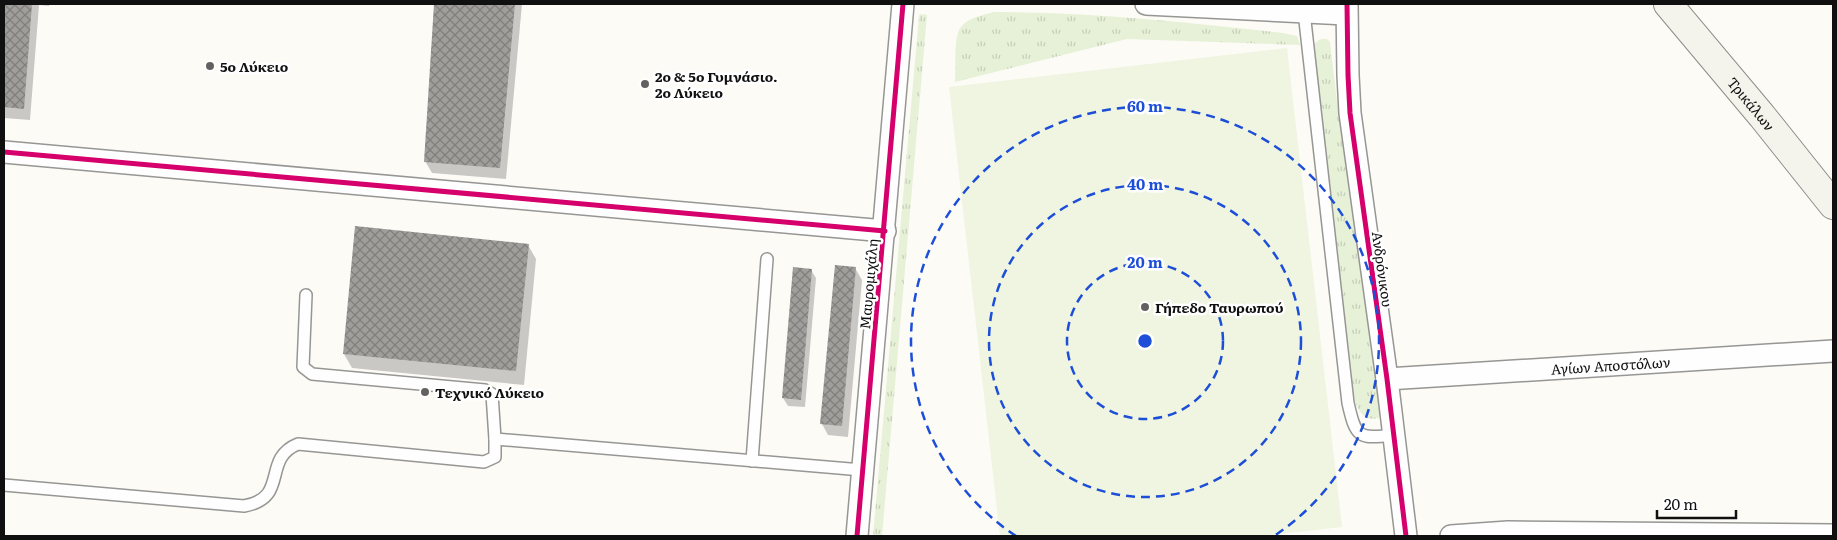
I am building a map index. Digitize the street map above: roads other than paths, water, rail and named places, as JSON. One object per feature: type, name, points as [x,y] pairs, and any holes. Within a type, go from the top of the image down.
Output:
[{"type":"main road","name":"Τρικάλων","points":[[1668,4],[1775,131],[1833,205]]},
{"type":"street","name":"Μαυρομιχάλη","points":[[857,536],[885,231],[903,4]]},
{"type":"street","points":[[1146,4],[1304,12],[1347,9]]},
{"type":"street","name":"Ανδρόνικου","points":[[1347,9],[1350,113],[1387,379],[1406,536]]},
{"type":"street","points":[[4,152],[885,231]]},
{"type":"street","name":"Αγίων Αποστόλων","points":[[1387,379],[1833,351]]},
{"type":"street","points":[[1451,536],[1508,532],[1833,535]]},
{"type":"lane","points":[[1304,12],[1348,403],[1353,422],[1360,434],[1370,437],[1394,435]]},
{"type":"lane","points":[[752,461],[768,259]]},
{"type":"lane","points":[[4,485],[244,506],[253,504],[270,492],[278,462],[283,453],[298,444],[484,462],[495,457],[492,394],[485,390],[312,374],[304,367],[306,295]]},
{"type":"lane","points":[[495,440],[862,470]]},
{"type":"place","name":"5ο Λύκειο","points":[[210,66]]},
{"type":"place","name":"2ο & 5ο Γυμνάσιο. 2ο Λύκειο","points":[[645,84]]},
{"type":"place","name":"Γήπεδο Ταυρωπού","points":[[1145,307]]},
{"type":"place","name":"Τεχνικό Λύκειο","points":[[425,392]]}]
